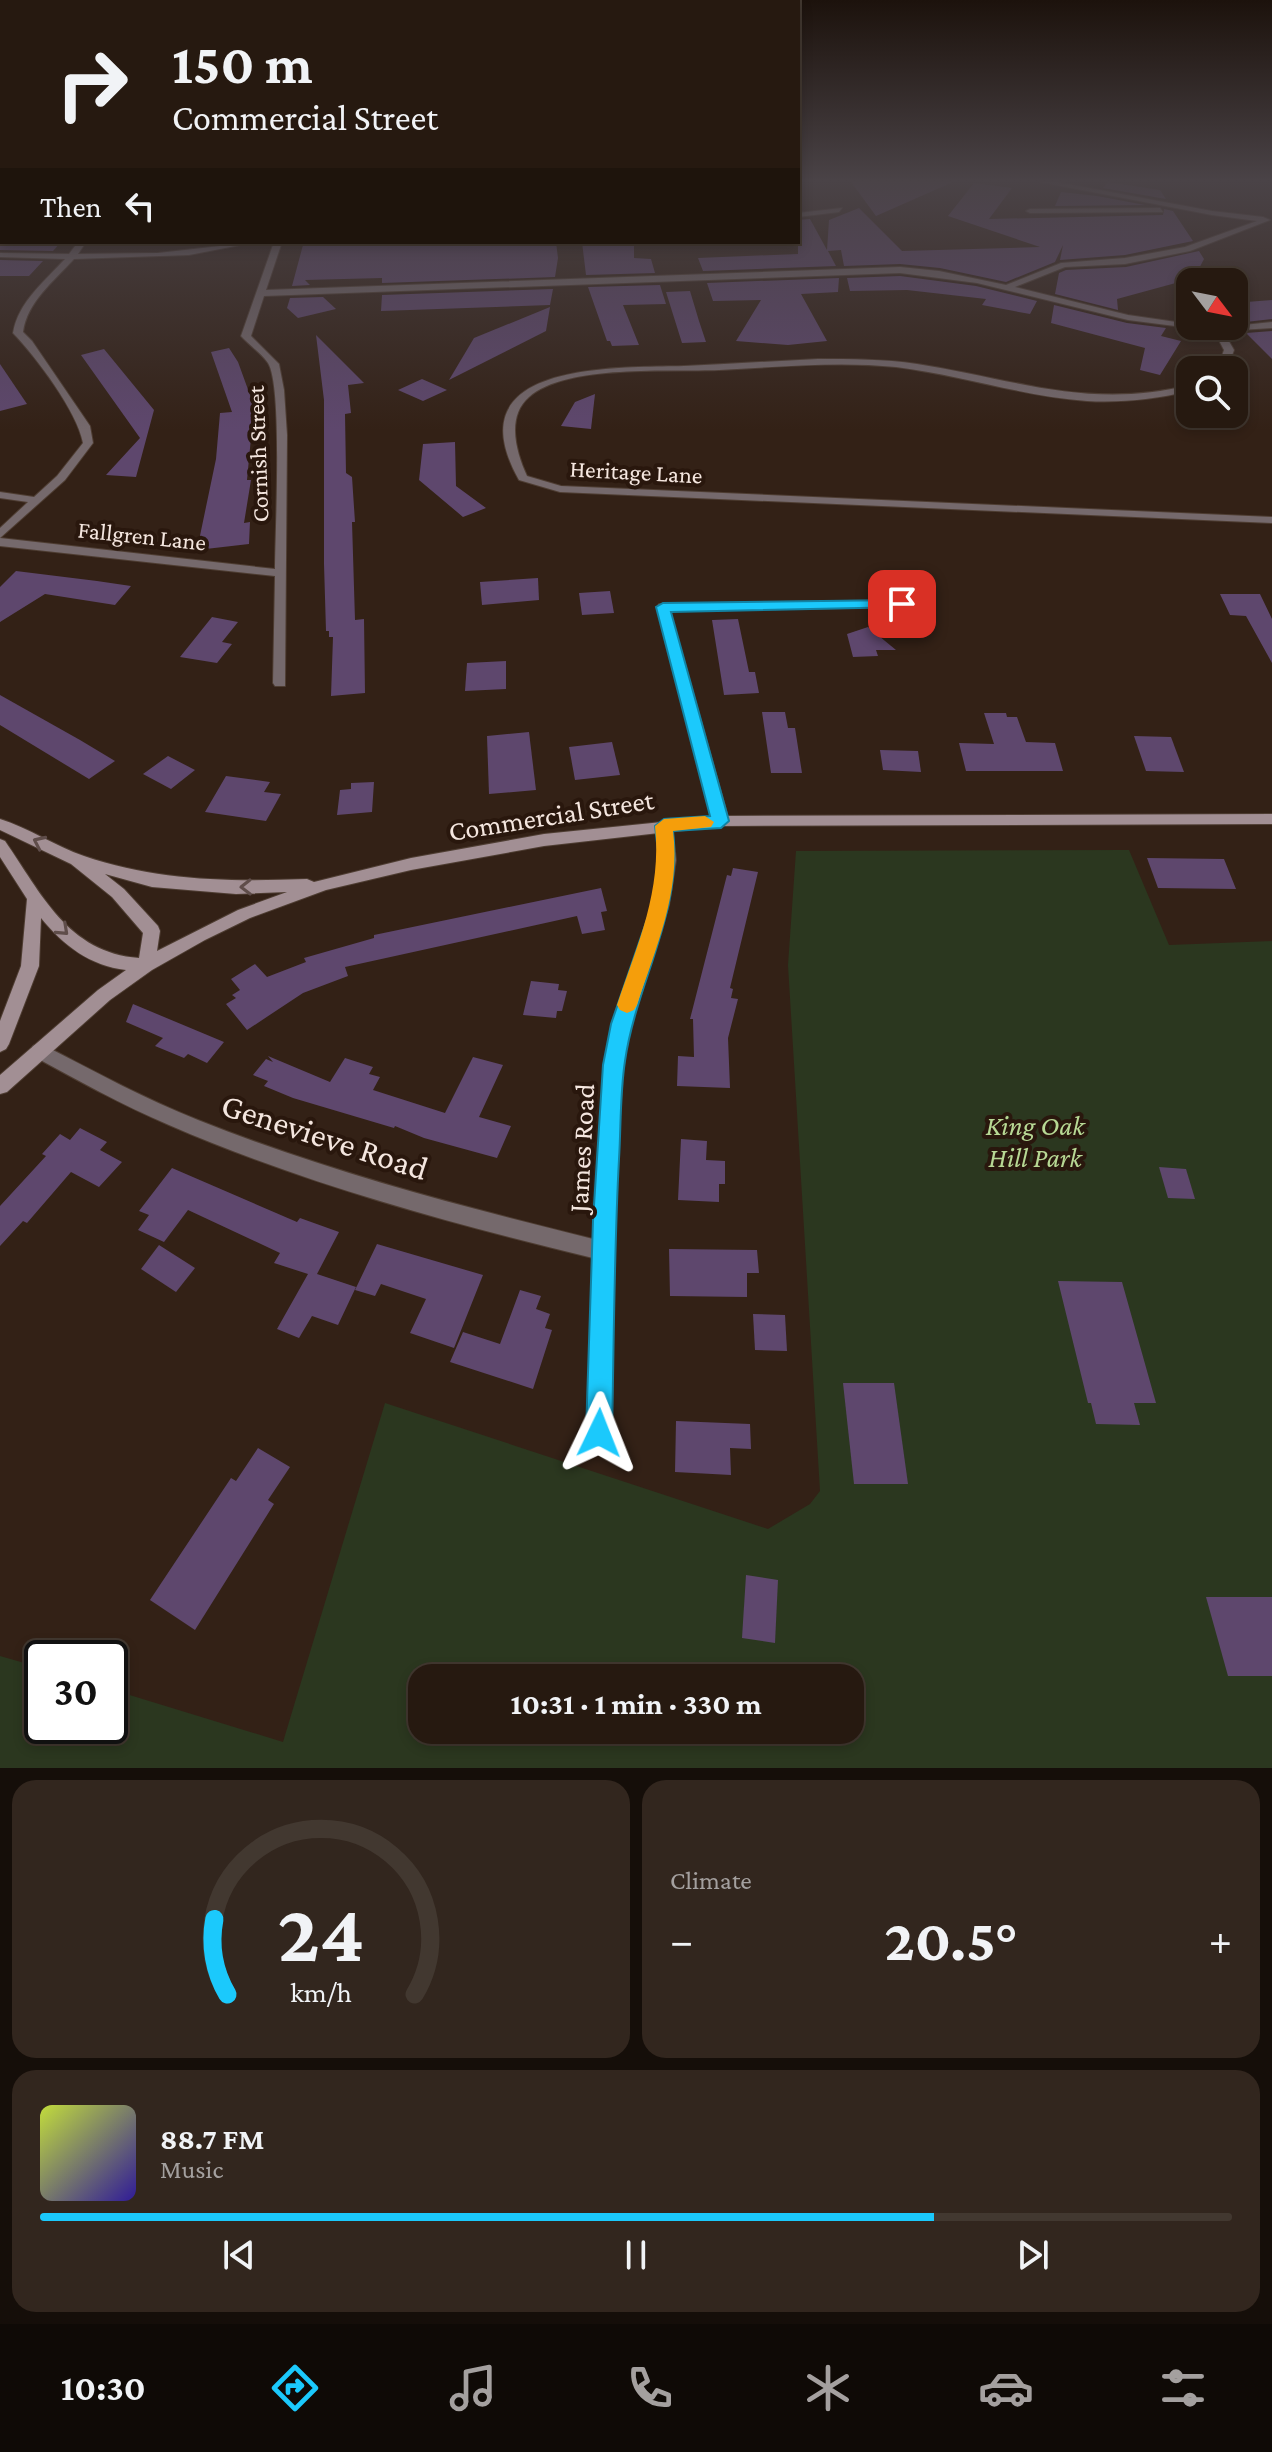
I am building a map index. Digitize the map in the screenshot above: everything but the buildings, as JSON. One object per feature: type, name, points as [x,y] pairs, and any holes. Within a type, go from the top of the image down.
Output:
[{"type":"main road","name":"Commercial Street","points":[[0,1086],[146,965],[244,914],[324,885],[411,864],[544,840],[721,821],[1272,819]]},
{"type":"main road","points":[[0,824],[77,860],[152,881],[236,888],[324,885]]},
{"type":"main road","points":[[0,845],[34,900],[60,928],[104,960],[146,965],[152,931],[118,893],[77,860]]},
{"type":"main road","points":[[0,1044],[30,966],[34,900]]},
{"type":"street","points":[[0,534],[61,478],[88,443],[85,426],[29,343],[18,333],[24,309],[66,265]]},
{"type":"street","name":"Cornish Street","points":[[270,265],[246,336],[274,364],[279,390],[282,435],[280,683]]},
{"type":"street","points":[[1010,286],[1072,265]]},
{"type":"street","points":[[261,293],[931,271],[1010,286],[1125,316],[1176,323]]},
{"type":"street","points":[[1248,326],[1272,325]]},
{"type":"street","name":"Heritage Lane","points":[[1176,391],[1153,396],[1090,398],[1040,392],[910,366],[868,362],[607,371],[550,381],[527,393],[516,405],[509,432],[515,462],[523,478],[560,489],[1272,520]]},
{"type":"street","points":[[0,495],[35,500]]},
{"type":"street","name":"Fallgren Lane","points":[[0,542],[279,573]]},
{"type":"street","points":[[721,821],[663,607],[902,604]]},
{"type":"street","name":"James Road","points":[[599,1433],[604,1251],[614,1065],[621,1024],[661,905],[668,860],[664,826]]},
{"type":"street","name":"Genevieve Road","points":[[39,1051],[127,1098],[193,1127],[332,1175],[604,1251]]},
{"type":"green space","name":"King Oak Hill Park","points":[[1129,850],[1169,945],[1272,941],[1272,1768],[0,1768],[0,1656],[24,1663],[24,1744],[128,1744],[128,1695],[283,1742],[385,1403],[768,1529],[810,1504],[820,1491],[788,965],[796,851]]},
{"type":"slow traffic","points":[[627,1005],[661,905],[668,860],[664,826],[705,822]]},
{"type":"route","points":[[599,1433],[604,1221],[614,1065],[621,1024],[661,905],[668,860],[664,826],[721,821],[663,607],[902,604]]}]
